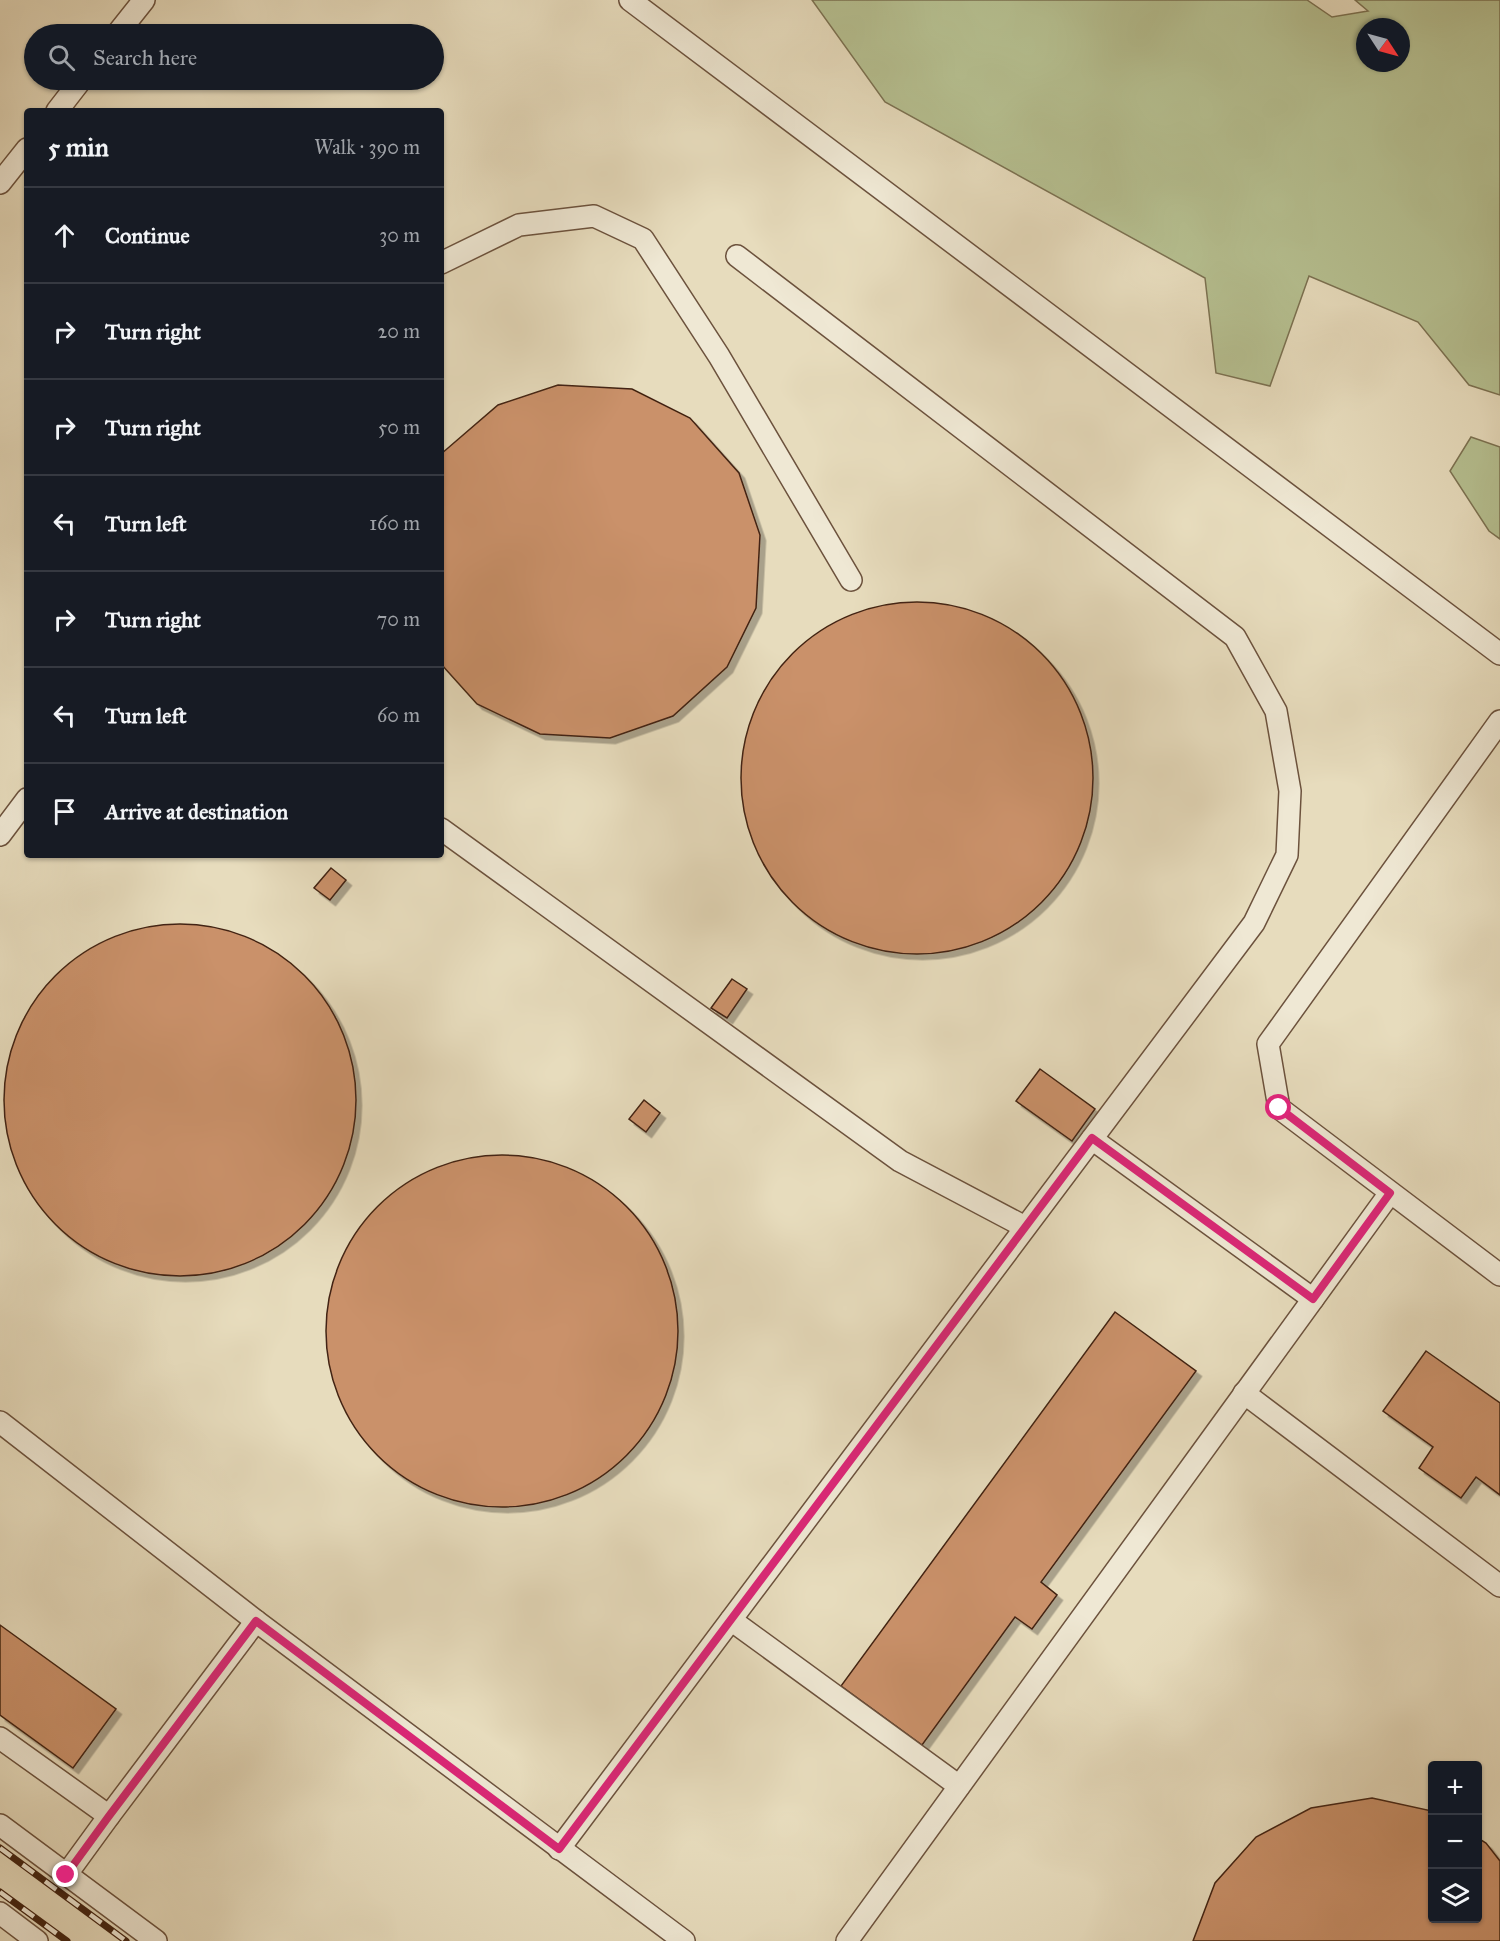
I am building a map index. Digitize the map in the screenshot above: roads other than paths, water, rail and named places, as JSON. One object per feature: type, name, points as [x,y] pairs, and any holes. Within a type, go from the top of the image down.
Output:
[{"type":"lane","points":[[125,24],[144,0]]},
{"type":"lane","points":[[630,0],[1500,654]]},
{"type":"lane","points":[[59,108],[73,90]]},
{"type":"lane","points":[[0,183],[24,153]]},
{"type":"lane","points":[[444,262],[519,225],[594,216],[643,239],[719,356],[851,580]]},
{"type":"lane","points":[[559,1849],[1254,923],[1287,855],[1290,791],[1276,711],[1235,637],[737,256]]},
{"type":"lane","points":[[1500,721],[1268,1044],[1279,1108],[1500,1275]]},
{"type":"lane","points":[[0,835],[24,803]]},
{"type":"lane","points":[[444,831],[900,1161],[1025,1227]]},
{"type":"lane","points":[[1092,1138],[1313,1299]]},
{"type":"lane","points":[[847,1941],[1390,1193]]},
{"type":"lane","points":[[1244,1394],[1500,1586]]},
{"type":"lane","points":[[0,1422],[256,1621],[684,1941]]},
{"type":"lane","points":[[730,1620],[959,1786]]},
{"type":"lane","points":[[66,1875],[256,1621]]},
{"type":"lane","points":[[0,1738],[109,1816]]},
{"type":"lane","points":[[0,1825],[156,1941]]},
{"type":"lane","points":[[0,1913],[37,1941]]},
{"type":"railway","points":[[0,1848],[126,1941]]},
{"type":"railway","points":[[0,1892],[67,1941]]}]
